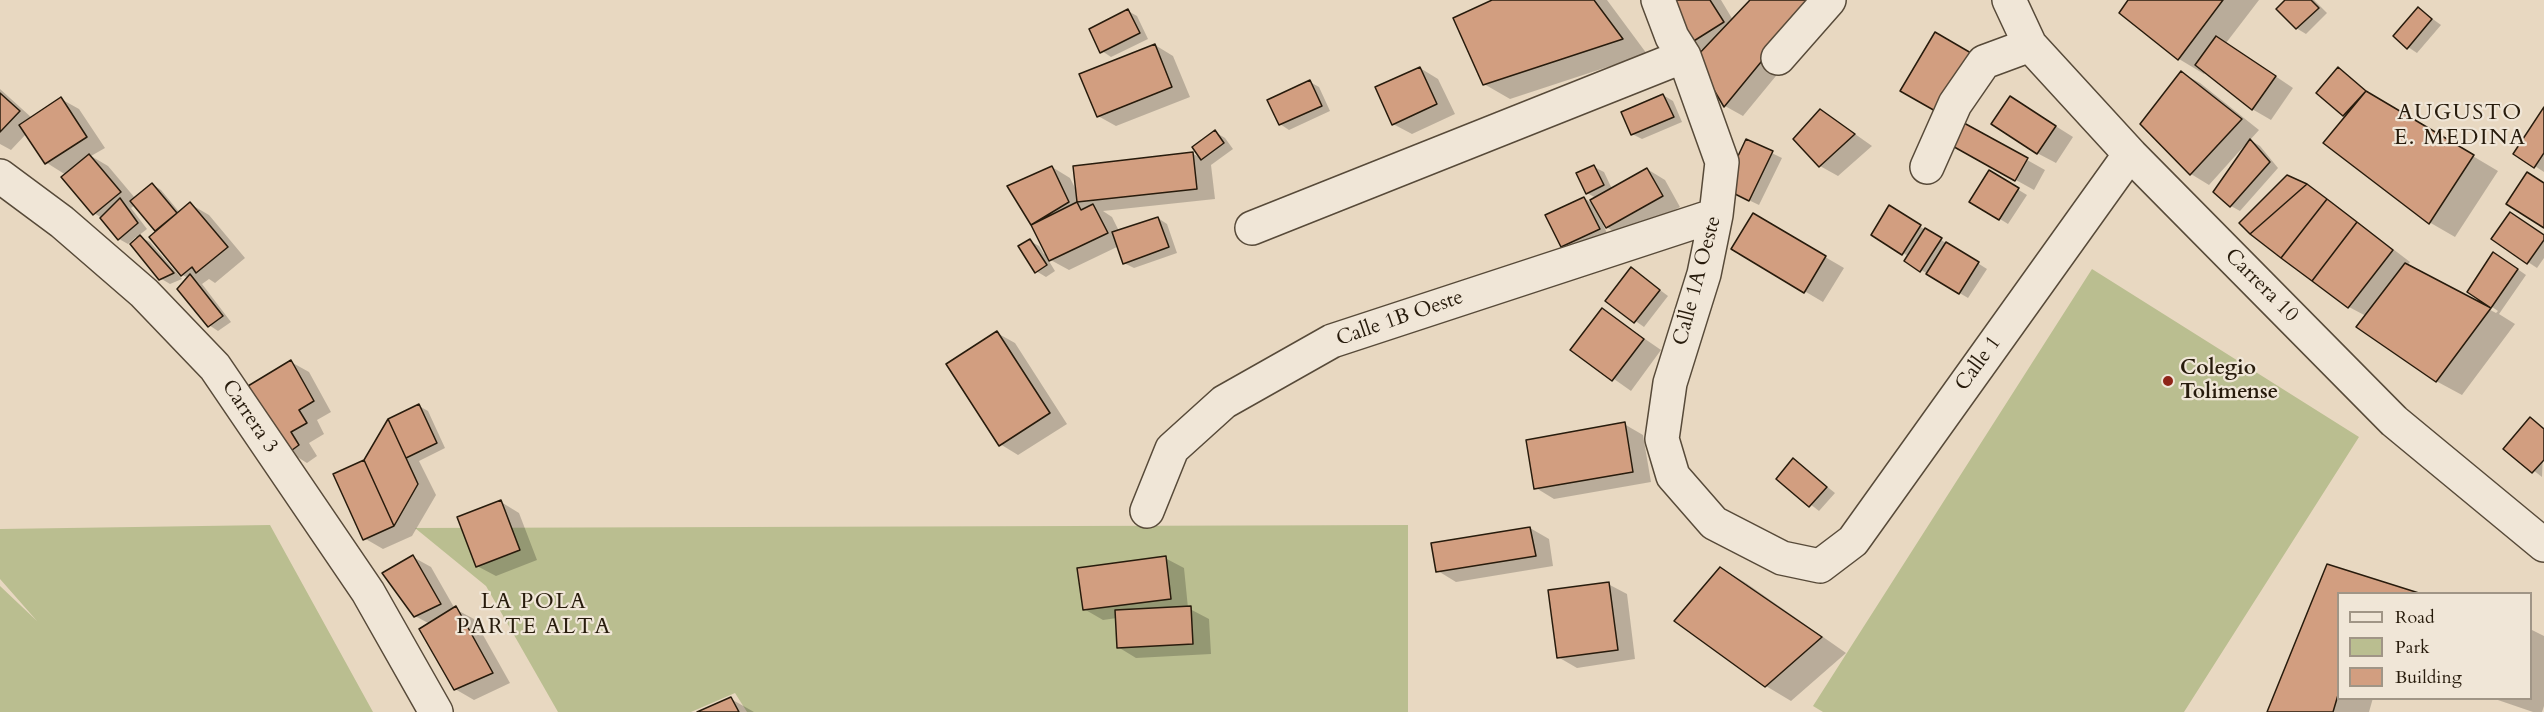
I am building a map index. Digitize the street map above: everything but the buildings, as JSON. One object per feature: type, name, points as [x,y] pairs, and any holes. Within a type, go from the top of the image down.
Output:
[{"type":"street","name":"Calle 1A Oeste","points":[[1658,0],[1672,37],[1684,56],[1722,162],[1716,215],[1704,274],[1670,382],[1662,439]]},
{"type":"street","points":[[1778,58],[1829,0]]},
{"type":"street","name":"Carrera 10","points":[[2009,0],[2030,45],[2130,154],[2394,421],[2544,545]]},
{"type":"street","points":[[1927,167],[1955,104],[1984,62],[2030,45]]},
{"type":"street","points":[[1252,228],[1684,56]]},
{"type":"street","name":"Calle 1","points":[[1662,439],[1673,477],[1714,523],[1782,558],[1820,566],[1853,542],[2130,154]]},
{"type":"street","name":"Carrera 3","points":[[0,176],[62,222],[144,293],[215,367],[368,592],[435,712]]},
{"type":"street","name":"Calle 1B Oeste","points":[[1147,511],[1172,449],[1224,402],[1332,341],[1716,215]]},
{"type":"green space","name":"Colegio Tolimense","points":[[2092,269],[2359,437],[2184,712],[1823,712],[1813,706]]},
{"type":"green space","points":[[270,525],[373,712],[0,712],[0,586],[37,621],[0,579],[0,529]]},
{"type":"green space","points":[[1408,525],[1408,712],[747,712],[735,693],[691,712],[558,712],[486,586],[415,528]]},
{"type":"place","name":"Colegio Tolimense","points":[[2168,381]]},
{"type":"district","name":"AUGUSTO E. MEDINA","points":[[2460,126]]},
{"type":"district","name":"LA POLA PARTE ALTA","points":[[534,616]]}]
